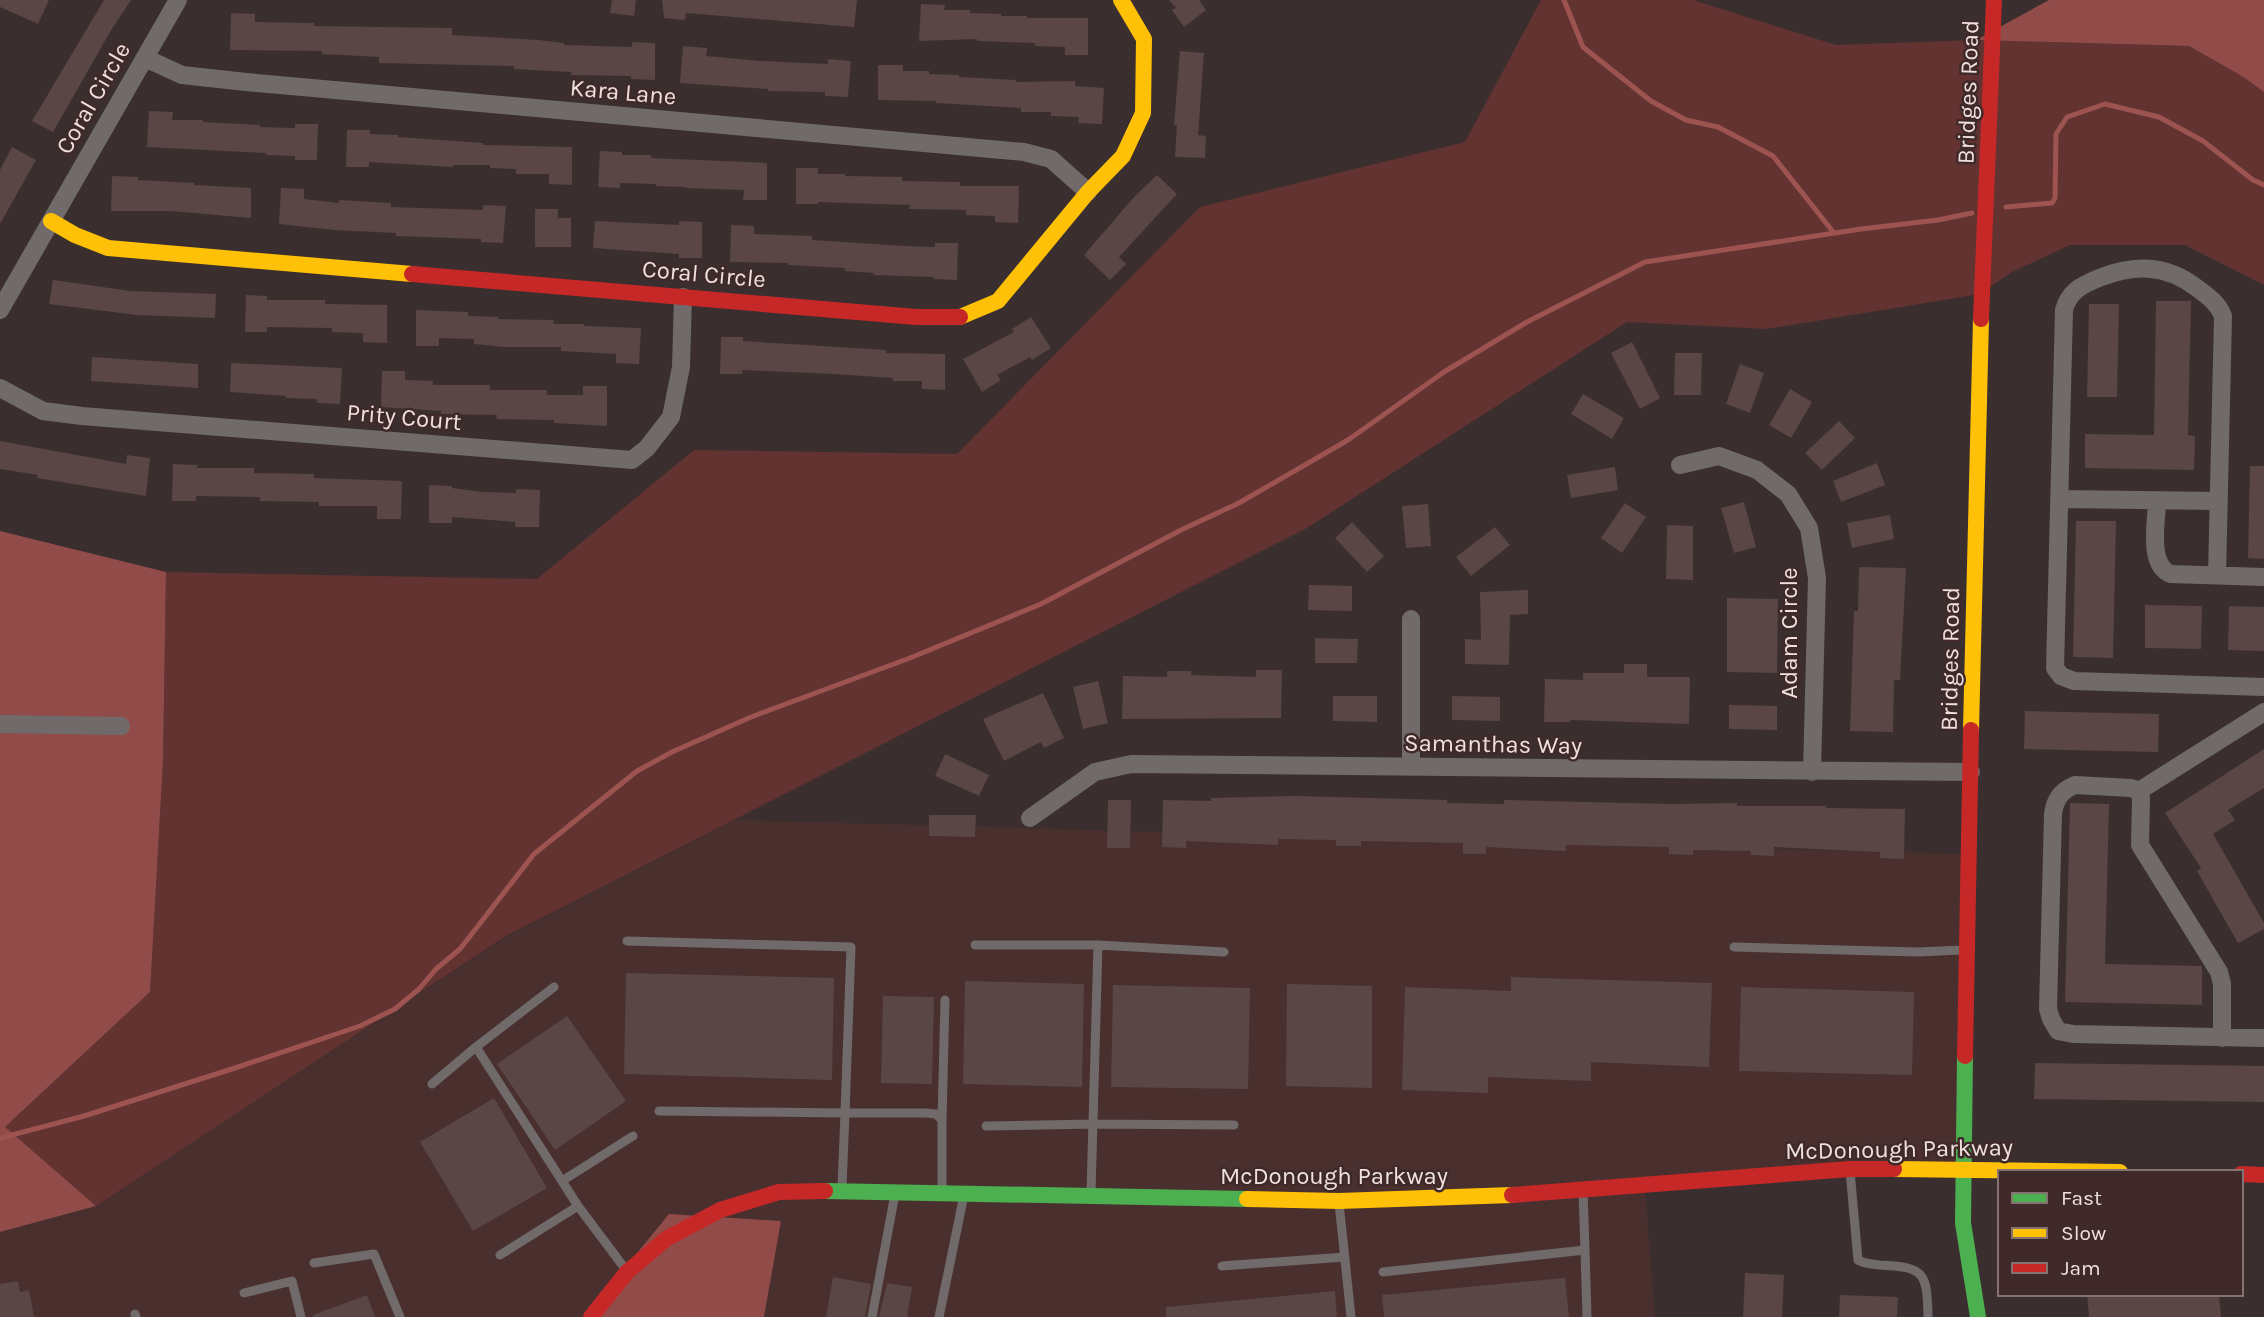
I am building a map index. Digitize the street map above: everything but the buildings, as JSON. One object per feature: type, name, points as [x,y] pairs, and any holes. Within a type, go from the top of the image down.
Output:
[{"type":"street","name":"Coral Circle","points":[[0,310],[178,0]]},
{"type":"street","name":"Coral Circle","points":[[51,221],[75,235],[108,248],[916,317],[957,318],[998,301],[1088,192],[1123,156],[1143,113],[1144,39],[1121,0]]},
{"type":"street","name":"Bridges Road","points":[[1978,1317],[1963,1223],[1963,1169],[1978,413],[1994,0]]},
{"type":"street","name":"Kara Lane","points":[[145,58],[182,75],[246,82],[1024,152],[1051,159],[1088,192]]},
{"type":"street","points":[[2217,575],[2223,316],[2212,299],[2189,281],[2164,270],[2121,270],[2084,284],[2075,290],[2066,305],[2055,665],[2059,674],[2074,681],[2264,687]]},
{"type":"street","name":"Prity Court","points":[[0,388],[43,411],[82,416],[632,460],[647,448],[671,416],[681,368],[683,297]]},
{"type":"street","name":"Adam Circle","points":[[1680,465],[1719,456],[1757,470],[1788,494],[1809,528],[1817,578],[1812,772]]},
{"type":"street","points":[[2061,499],[2219,501]]},
{"type":"street","points":[[2157,500],[2156,550],[2161,568],[2171,574],[2264,577]]},
{"type":"street","points":[[1410,619],[1411,767]]},
{"type":"street","points":[[2139,791],[2264,712]]},
{"type":"street","points":[[0,724],[121,726]]},
{"type":"street","name":"Samanthas Way","points":[[1030,818],[1095,772],[1131,764],[1971,772]]},
{"type":"street","points":[[2139,791],[2131,788],[2075,785],[2056,800],[2053,814],[2051,1019],[2058,1031],[2073,1034],[2264,1038]]},
{"type":"street","points":[[2139,791],[2140,845],[2219,972],[2222,984],[2221,1038]]},
{"type":"street","name":"McDonough Parkway","points":[[591,1317],[627,1272],[666,1239],[720,1210],[779,1192],[842,1190],[1339,1201],[1496,1196],[1850,1169],[2015,1170]]},
{"type":"street","points":[[2243,1174],[2264,1175]]},
{"type":"lane","points":[[627,941],[851,947],[842,1190]]},
{"type":"lane","points":[[975,945],[1098,945],[1224,952]]},
{"type":"lane","points":[[1091,1197],[1098,945]]},
{"type":"lane","points":[[1734,947],[1917,952],[1969,949]]},
{"type":"lane","points":[[432,1084],[554,987]]},
{"type":"lane","points":[[942,1193],[945,1000]]},
{"type":"lane","points":[[476,1047],[578,1206],[627,1272]]},
{"type":"lane","points":[[659,1111],[926,1113],[936,1114],[942,1119]]},
{"type":"lane","points":[[986,1126],[1234,1125]]},
{"type":"lane","points":[[562,1181],[633,1136]]},
{"type":"lane","points":[[1850,1169],[1858,1260],[1865,1264],[1915,1269],[1923,1277],[1927,1289],[1928,1317]]},
{"type":"lane","points":[[1583,1189],[1587,1317]]},
{"type":"lane","points":[[872,1317],[896,1192]]},
{"type":"lane","points":[[939,1317],[964,1194]]},
{"type":"lane","points":[[1339,1201],[1351,1317]]},
{"type":"lane","points":[[500,1255],[578,1206]]},
{"type":"lane","points":[[1383,1272],[1585,1250]]},
{"type":"lane","points":[[314,1263],[374,1254],[400,1317]]},
{"type":"lane","points":[[1222,1266],[1345,1256]]},
{"type":"lane","points":[[244,1293],[292,1281],[301,1317]]},
{"type":"shaded area","points":[[1541,0],[1693,0],[1836,45],[1976,40],[2189,46],[2264,92],[2264,285],[2185,245],[2070,245],[2012,272],[1980,294],[1767,329],[1627,322],[1307,528],[506,936],[96,1206],[4,1128],[150,992],[163,762],[166,572],[537,579],[694,450],[957,454],[1200,207],[1465,142]]},
{"type":"shaded area","points":[[2049,0],[2264,0],[2264,92],[2189,46],[1976,40]]},
{"type":"shaded area","points":[[0,531],[166,572],[163,762],[150,992],[5,1127],[96,1206],[0,1232]]},
{"type":"shaded area","points":[[734,820],[1965,854],[1960,1165],[1645,1186],[1655,1317],[764,1317],[781,1221],[585,1317],[0,1317],[0,1232],[96,1206],[506,937]]},
{"type":"shaded area","points":[[669,1214],[781,1221],[764,1317],[585,1317]]},
{"type":"waterway","points":[[1564,0],[1583,47],[1651,101],[1686,120],[1718,127],[1773,156],[1834,233]]},
{"type":"waterway","points":[[2006,207],[2052,203],[2055,198],[2056,134],[2067,117],[2105,104],[2159,117],[2203,141],[2253,180],[2264,185]]},
{"type":"waterway","points":[[0,1138],[84,1116],[232,1069],[360,1026],[395,1009],[460,949],[534,854],[637,771],[672,752],[751,717],[910,658],[1041,604],[1181,530],[1239,503],[1348,440],[1444,372],[1527,322],[1645,262],[1972,213]]},
{"type":"traffic: fast","points":[[1965,1056],[1963,1223],[1978,1317]]},
{"type":"traffic: fast","points":[[825,1191],[1247,1199]]},
{"type":"traffic: slow","points":[[960,317],[998,301],[1088,192],[1123,156],[1143,113],[1144,39],[1121,0]]},
{"type":"traffic: slow","points":[[51,221],[75,235],[108,248],[412,274]]},
{"type":"traffic: slow","points":[[1971,730],[1981,319]]},
{"type":"traffic: slow","points":[[1894,1169],[1998,1170]]},
{"type":"traffic: slow","points":[[1247,1199],[1339,1201],[1512,1195]]},
{"type":"traffic: jam","points":[[1981,319],[1994,0]]},
{"type":"traffic: jam","points":[[412,274],[916,317],[960,317]]},
{"type":"traffic: jam","points":[[1965,1056],[1971,730]]},
{"type":"traffic: jam","points":[[1512,1195],[1850,1169],[1894,1169]]},
{"type":"traffic: jam","points":[[2243,1174],[2264,1175]]},
{"type":"traffic: jam","points":[[591,1317],[627,1272],[666,1239],[720,1210],[779,1192],[825,1191]]}]
